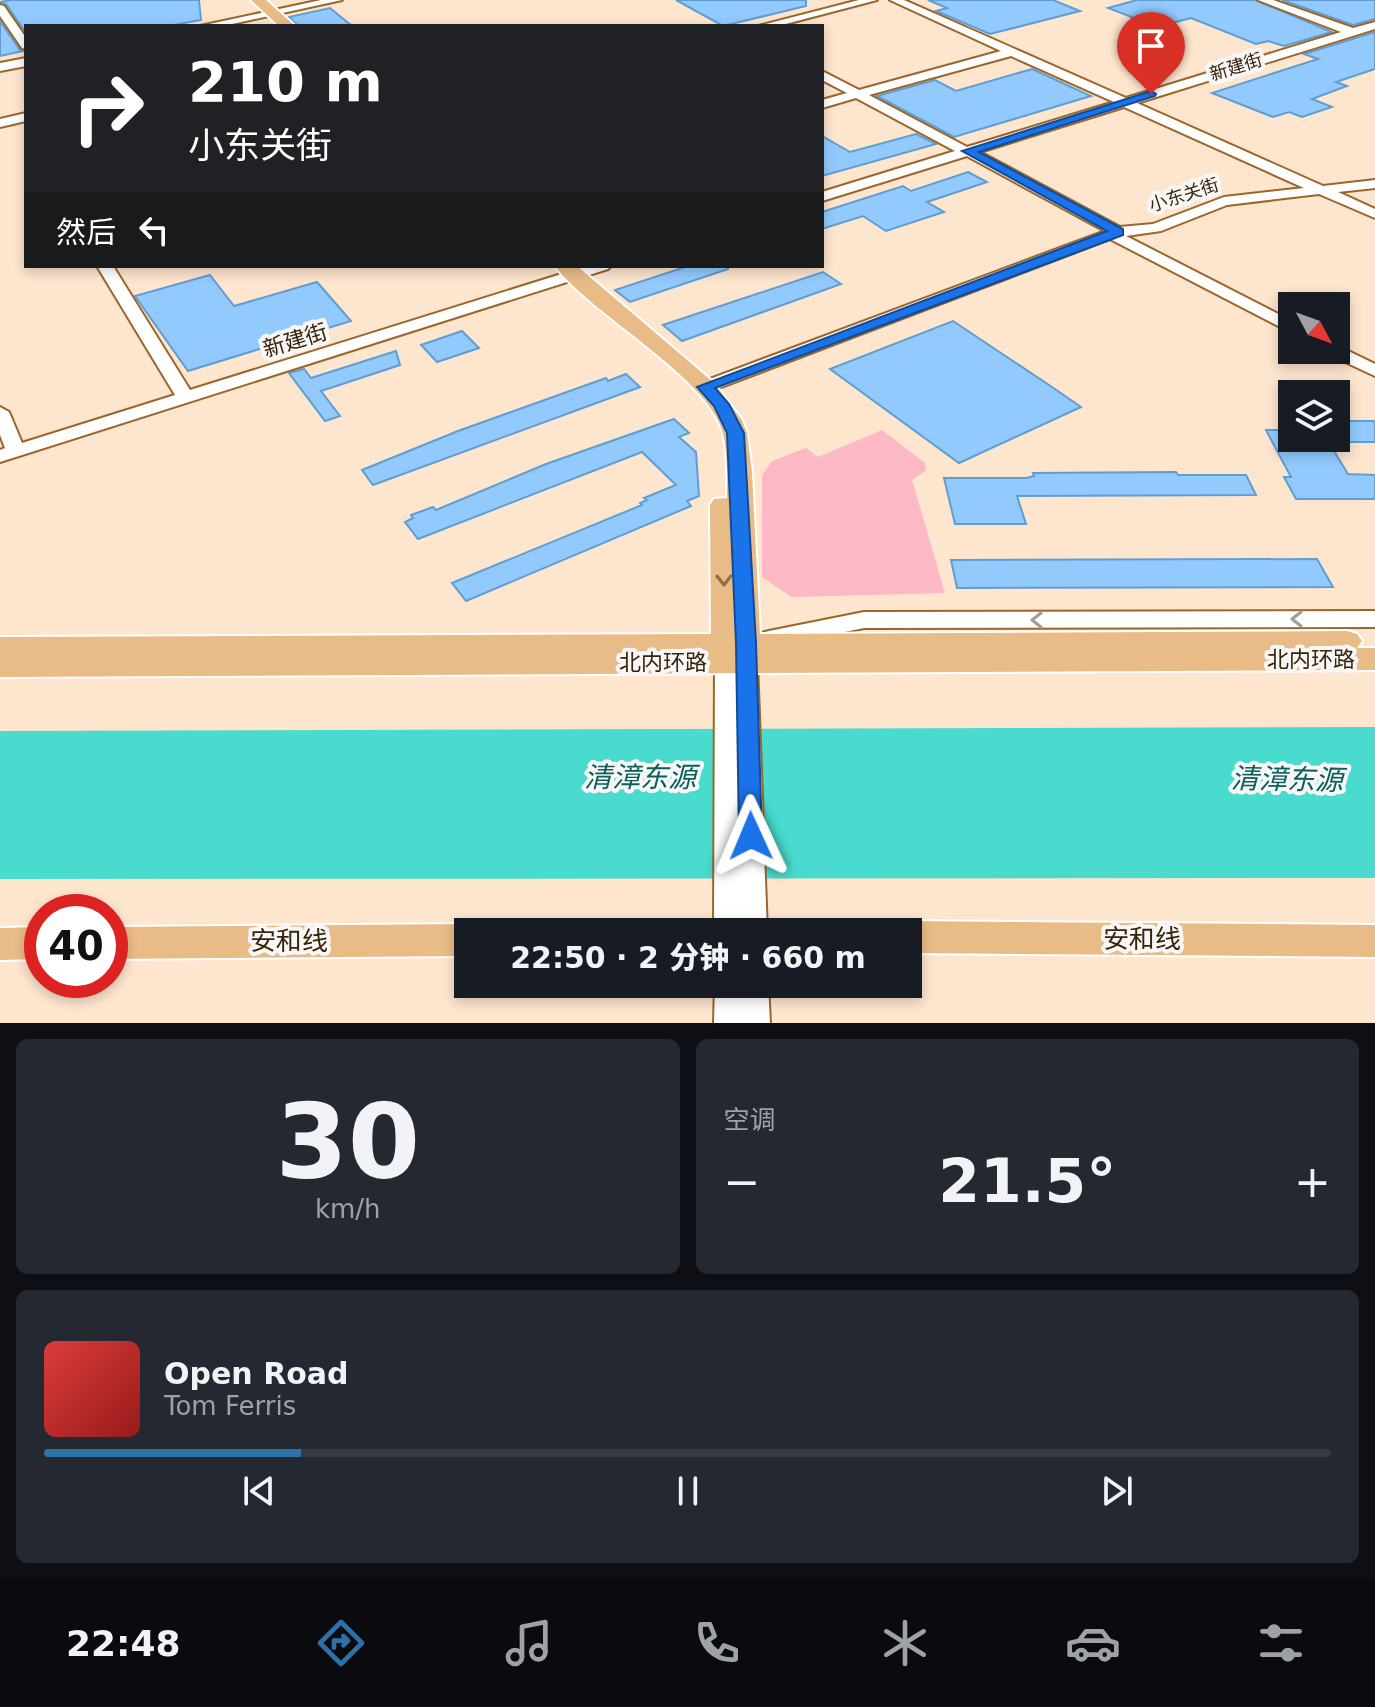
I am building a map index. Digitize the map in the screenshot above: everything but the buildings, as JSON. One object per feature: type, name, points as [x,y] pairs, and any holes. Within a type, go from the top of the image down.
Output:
[{"type":"main road","points":[[248,0],[285,24]]},
{"type":"main road","points":[[564,271],[705,387],[721,404],[735,433],[736,653]]},
{"type":"main road","points":[[564,271],[691,391],[715,422],[722,472],[736,653]]},
{"type":"main road","name":"北内环路","points":[[0,666],[1375,641]]},
{"type":"main road","name":"北内环路","points":[[0,648],[1375,659]]},
{"type":"main road","name":"安和线","points":[[922,937],[1373,946]]},
{"type":"main road","name":"安和线","points":[[128,943],[454,940]]},
{"type":"main road","points":[[0,944],[24,943]]},
{"type":"street","points":[[216,24],[337,0]]},
{"type":"street","points":[[772,24],[872,0]]},
{"type":"street","points":[[895,0],[1375,214]]},
{"type":"street","points":[[1263,0],[1352,32]]},
{"type":"street","points":[[0,8],[24,43]]},
{"type":"street","name":"新建街","points":[[824,196],[1375,25]]},
{"type":"street","points":[[824,103],[1012,52]]},
{"type":"street","points":[[0,67],[24,62]]},
{"type":"street","points":[[824,76],[1278,320]]},
{"type":"street","points":[[0,123],[21,118]]},
{"type":"street","name":"小东关街","points":[[705,387],[1115,233],[1156,228],[1224,201],[1375,184]]},
{"type":"street","points":[[106,268],[185,397]]},
{"type":"street","name":"新建街","points":[[8,453],[564,271],[587,268]]},
{"type":"street","points":[[1350,358],[1375,371]]},
{"type":"street","points":[[0,412],[8,453]]},
{"type":"street","points":[[750,918],[740,865],[736,653],[864,620],[1375,619]]},
{"type":"street","points":[[731,918],[740,865]]},
{"type":"street","points":[[729,998],[729,1023]]},
{"type":"street","points":[[754,998],[755,1023]]},
{"type":"shaded area","points":[[882,430],[925,463],[926,470],[912,480],[945,593],[792,597],[762,577],[762,475],[772,461],[806,448],[818,457]]},
{"type":"water","name":"清漳东源","points":[[1375,727],[1375,878],[0,879],[0,731]]},
{"type":"route","points":[[751,836],[739,472],[735,433],[730,420],[721,404],[705,387],[1118,232],[968,151],[1151,94]]}]
